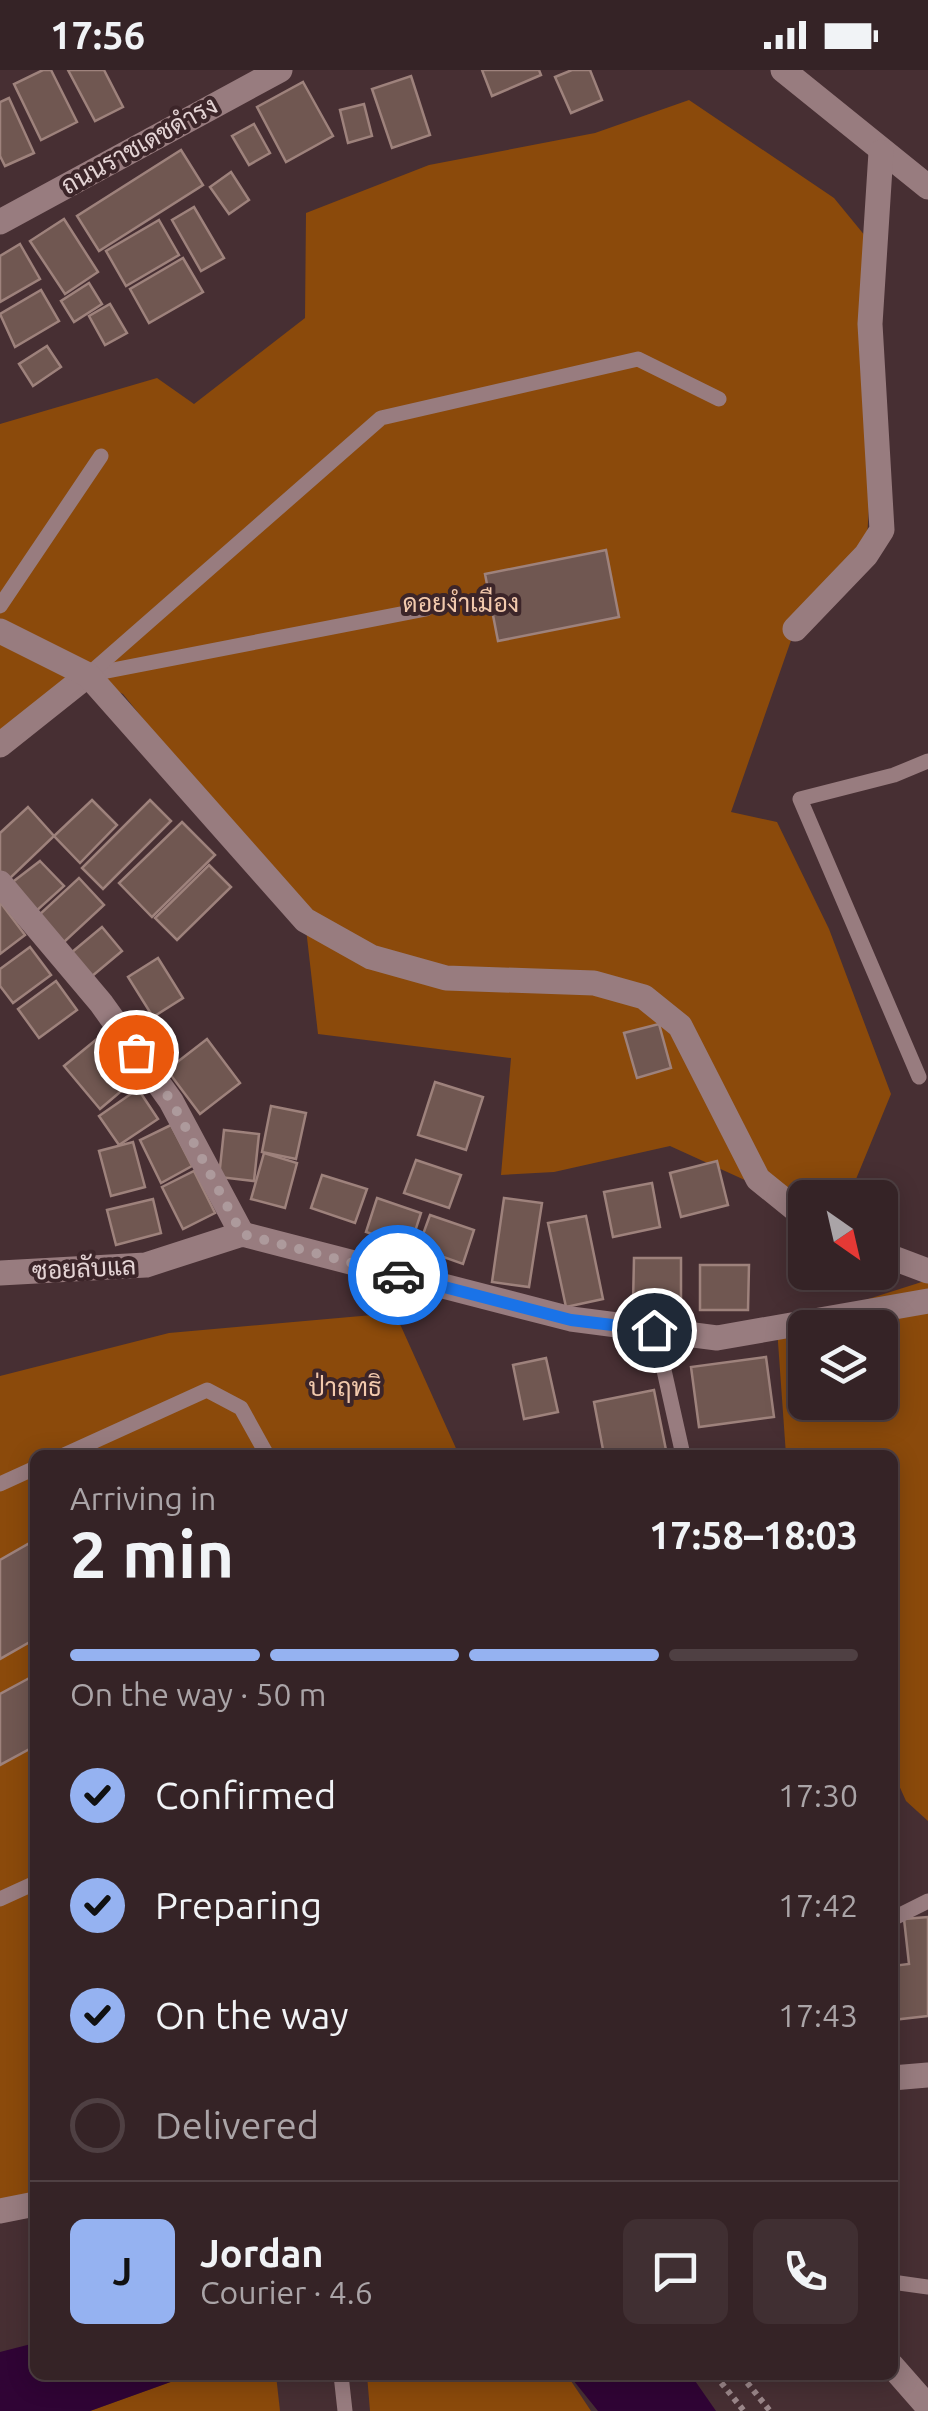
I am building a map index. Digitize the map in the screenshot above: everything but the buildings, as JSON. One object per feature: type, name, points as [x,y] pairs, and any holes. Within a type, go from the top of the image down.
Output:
[{"type":"street","name":"ถนนราชเดชดำรง","points":[[0,222],[280,70]]},
{"type":"street","points":[[783,70],[928,186]]},
{"type":"street","points":[[795,629],[866,555],[882,530],[870,324],[882,152]]},
{"type":"street","points":[[0,631],[88,675],[305,920],[371,957],[446,978],[594,982],[644,996],[680,1026],[758,1179],[788,1203]]},
{"type":"street","points":[[0,745],[88,675]]},
{"type":"street","points":[[0,882],[101,1003],[172,1102],[242,1234],[571,1320],[718,1338],[928,1301]]},
{"type":"street","name":"ซอยลับแล","points":[[3,1275],[146,1265],[242,1234]]},
{"type":"street","points":[[898,1260],[928,1271]]},
{"type":"street","points":[[898,2078],[928,2075]]},
{"type":"street","points":[[0,2211],[30,2205]]},
{"type":"street","points":[[898,2373],[928,2407]]},
{"type":"lane","points":[[88,675],[381,418],[638,359],[719,399]]},
{"type":"lane","points":[[0,606],[101,456]]},
{"type":"lane","points":[[88,675],[426,609]]},
{"type":"lane","points":[[919,1077],[800,799],[894,775],[928,760]]},
{"type":"lane","points":[[654,1330],[682,1450]]},
{"type":"lane","points":[[75,1450],[206,1390],[241,1408],[264,1450]]},
{"type":"lane","points":[[0,1484],[30,1470]]},
{"type":"lane","points":[[0,1898],[30,1886]]},
{"type":"lane","points":[[898,1917],[928,1901]]},
{"type":"lane","points":[[898,2283],[928,2287]]},
{"type":"lane","points":[[341,2380],[344,2411]]},
{"type":"path","points":[[719,2380],[744,2411]]},
{"type":"path","points":[[745,2380],[770,2411]]},
{"type":"green space","name":"ดอยงำเมือง","points":[[689,100],[834,198],[875,248],[875,408],[866,555],[795,629],[731,812],[777,822],[829,929],[891,1094],[856,1180],[788,1180],[788,1194],[778,1195],[670,1146],[554,1172],[501,1175],[511,1058],[318,1034],[305,920],[123,694],[85,677],[0,738],[0,424],[157,378],[194,404],[305,318],[306,213],[429,165],[595,133]]},
{"type":"green space","points":[[928,1280],[928,1821],[906,1801],[898,1783],[898,1450],[786,1450],[777,1328],[788,1325],[788,1420],[898,1420],[898,1310],[834,1310]]},
{"type":"green space","name":"ป่าฤทธิ","points":[[395,1313],[457,1450],[30,1450],[30,2199],[0,2206],[0,1376],[169,1333]]},
{"type":"green space","points":[[176,2380],[277,2380],[280,2411],[90,2411]]},
{"type":"green space","points":[[367,2380],[570,2380],[591,2411],[370,2411]]},
{"type":"shaded area","points":[[30,2344],[30,2380],[176,2380],[90,2411],[0,2411],[0,2352]]},
{"type":"shaded area","points":[[573,2380],[694,2380],[716,2411],[598,2411]]},
{"type":"way so far","points":[[136,1052],[172,1102],[242,1234],[398,1275]]},
{"type":"route","points":[[398,1275],[571,1320],[654,1330]]}]
